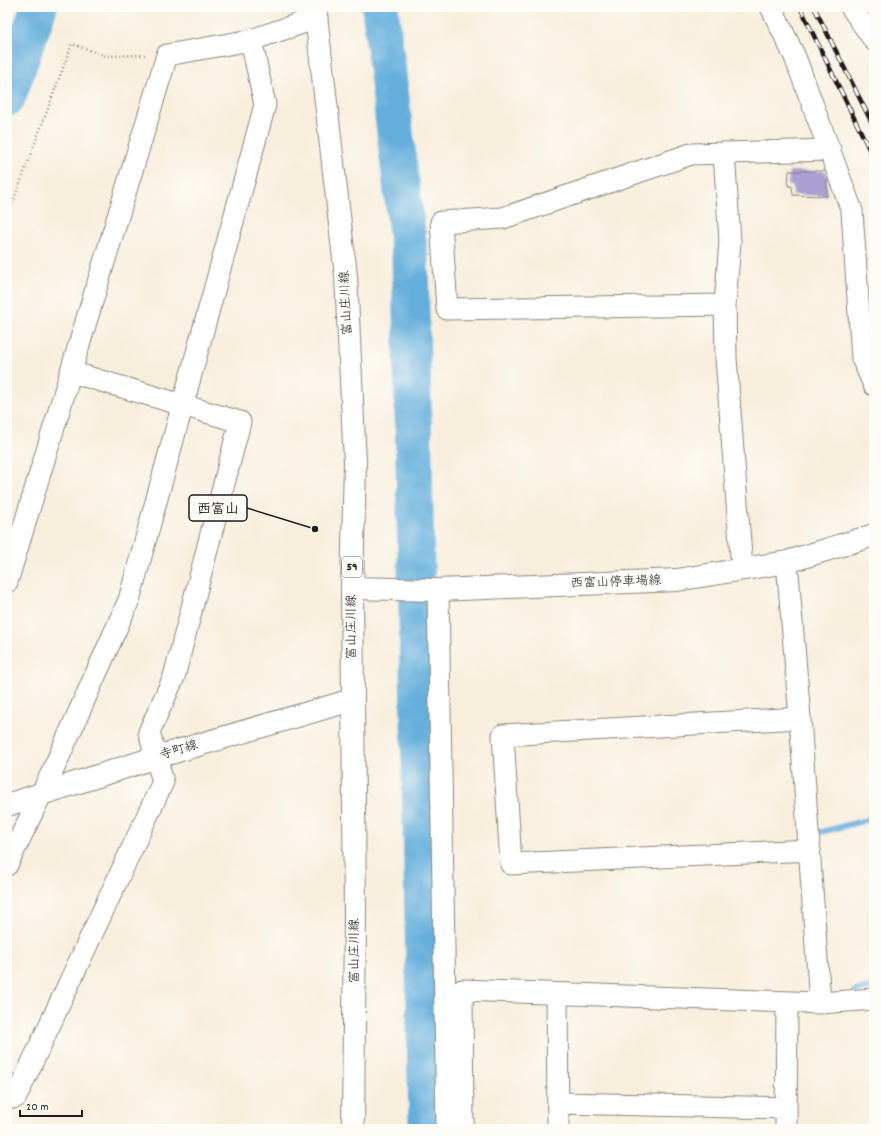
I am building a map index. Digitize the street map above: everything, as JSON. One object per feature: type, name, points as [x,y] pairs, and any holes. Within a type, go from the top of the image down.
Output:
[{"type":"main road","name":"富山庄川線","points":[[316,12],[346,276],[355,463],[352,588],[355,916],[353,1129]]},
{"type":"main road","name":"西富山停車場線","points":[[352,588],[438,590],[677,580],[786,562],[874,535]]},
{"type":"main road","name":"寺町線","points":[[7,805],[40,796],[157,757],[352,700]]},
{"type":"street","points":[[771,7],[795,57],[852,211],[862,358],[874,385]]},
{"type":"street","points":[[851,7],[874,40]]},
{"type":"street","points":[[7,582],[167,55],[251,40],[316,12]]},
{"type":"street","points":[[7,865],[53,770],[129,600],[265,105],[251,40]]},
{"type":"street","points":[[725,305],[447,309],[441,222],[503,218],[691,154],[830,150]]},
{"type":"street","points":[[724,153],[730,241],[725,305],[727,366],[742,570]]},
{"type":"street","points":[[7,1099],[16,1096],[163,782],[149,732],[174,677],[240,422],[71,372]]},
{"type":"street","points":[[786,562],[800,718],[820,1004]]},
{"type":"street","points":[[438,590],[447,1129]]},
{"type":"street","points":[[800,718],[503,734],[511,864],[810,850]]},
{"type":"street","points":[[463,1129],[462,990],[820,1004],[874,1000]]},
{"type":"street","points":[[557,994],[558,1129]]},
{"type":"street","points":[[786,1129],[787,1002]]},
{"type":"street","points":[[558,1103],[786,1108]]},
{"type":"path","points":[[7,14],[9,7]]},
{"type":"path","points":[[7,218],[72,44],[106,56],[167,55]]},
{"type":"building","points":[[789,171],[827,171],[827,196],[793,195],[792,186],[788,186]]},
{"type":"building","points":[[874,255],[874,266],[869,258]]},
{"type":"waterway","points":[[7,98],[39,7]]},
{"type":"waterway","points":[[380,7],[410,258],[427,1129]]},
{"type":"waterway","points":[[821,832],[874,818]]},
{"type":"waterway","points":[[855,991],[874,987]]},
{"type":"railway","points":[[800,7],[874,159]]},
{"type":"railway","points":[[814,7],[874,127]]},
{"type":"place","name":"西富山","points":[[315,529]]}]
